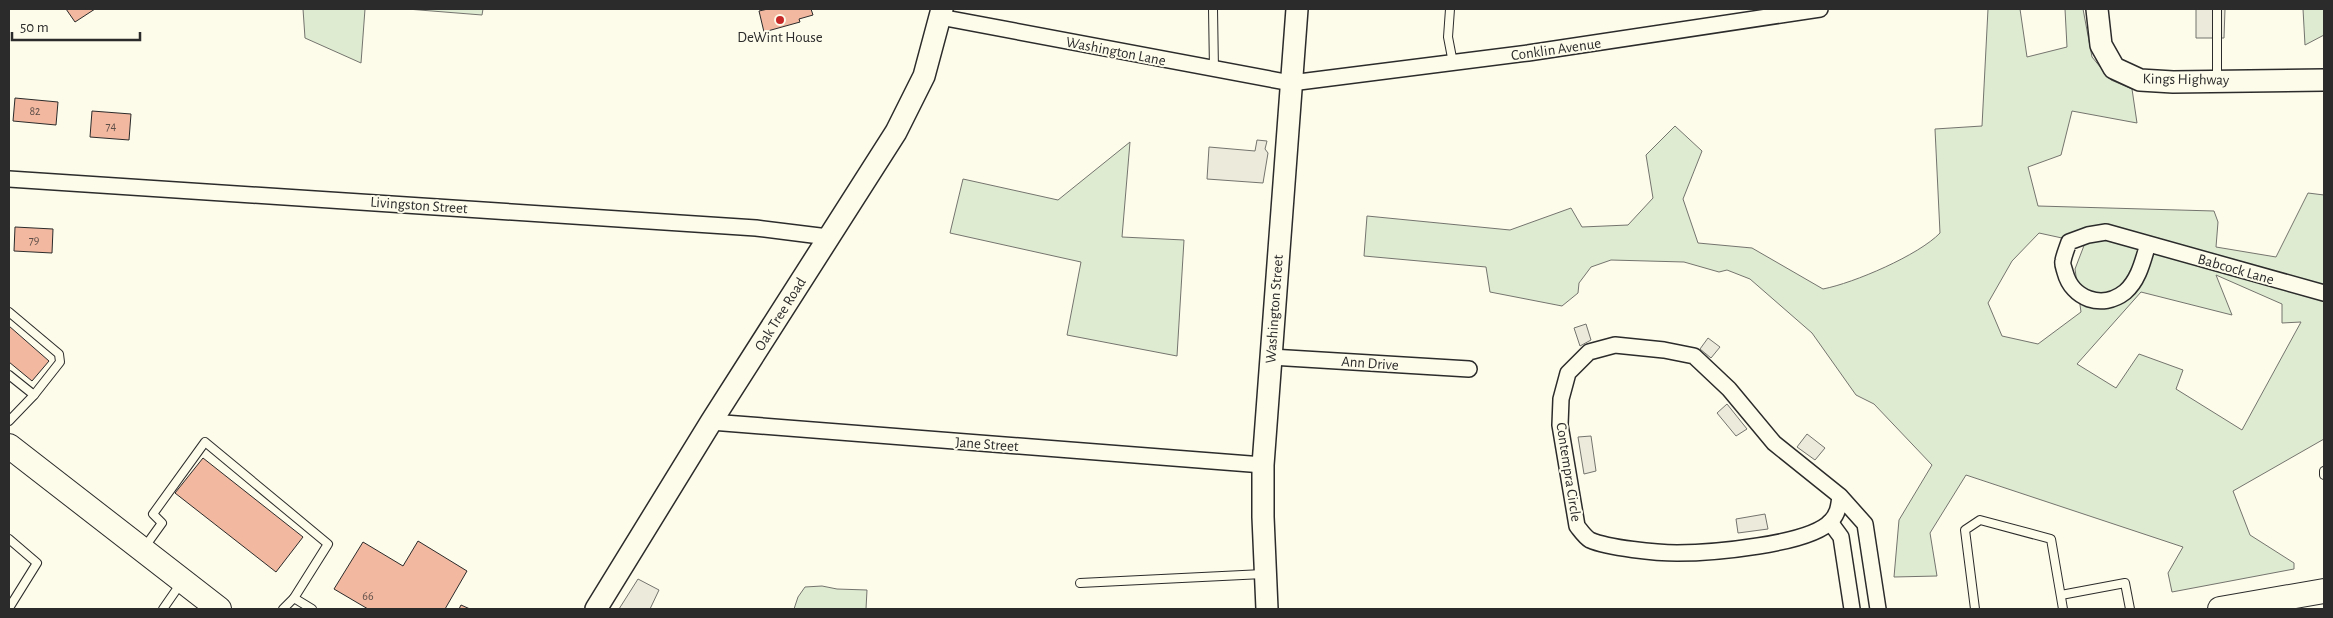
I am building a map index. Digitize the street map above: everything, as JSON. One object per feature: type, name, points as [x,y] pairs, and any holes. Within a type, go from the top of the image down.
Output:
[{"type":"main road","points":[[9,446],[219,609]]},
{"type":"main road","points":[[2220,609],[2324,591]]},
{"type":"street","name":"Washington Street","points":[[1267,609],[1264,465],[1297,9]]},
{"type":"street","name":"Conklin Avenue","points":[[1291,83],[1453,63],[1771,13],[1820,9]]},
{"type":"street","name":"Kings Highway","points":[[2097,9],[2101,45],[2114,68],[2140,80],[2173,82],[2324,80]]},
{"type":"street","name":"Washington Lane","points":[[941,13],[1214,70],[1291,83]]},
{"type":"street","name":"Oak Tree Road","points":[[596,609],[711,422],[896,132],[924,76],[941,13]]},
{"type":"street","name":"Livingston Street","points":[[9,179],[756,228],[828,237]]},
{"type":"street","name":"Babcock Lane","points":[[2148,244],[2140,272],[2125,291],[2108,300],[2095,302],[2084,298],[2068,281],[2062,262],[2070,242],[2088,235],[2106,232],[2324,293]]},
{"type":"street","name":"Contempra Circle","points":[[1830,522],[1799,538],[1740,549],[1675,553],[1606,545],[1588,539],[1577,526],[1560,425],[1561,399],[1568,373],[1589,352],[1615,345],[1664,350],[1694,356],[1729,388],[1774,443],[1840,496],[1865,524],[1878,609]]},
{"type":"street","name":"Ann Drive","points":[[1271,357],[1469,369]]},
{"type":"street","name":"Jane Street","points":[[711,422],[1264,465]]},
{"type":"street","points":[[1840,496],[1838,511],[1830,522],[1841,537],[1852,609]]},
{"type":"lane","points":[[1213,9],[1214,70]]},
{"type":"lane","points":[[1450,9],[1448,37],[1453,63]]},
{"type":"lane","points":[[2217,9],[2217,81]]},
{"type":"lane","points":[[9,312],[59,354],[60,362],[34,395],[9,421]]},
{"type":"lane","points":[[9,375],[34,395]]},
{"type":"lane","points":[[143,550],[162,523],[153,514],[205,442],[328,544],[294,598],[283,609]]},
{"type":"lane","points":[[1975,609],[1965,530],[1980,520],[2051,539],[2063,609]]},
{"type":"lane","points":[[9,539],[38,562],[9,608]]},
{"type":"lane","points":[[1080,583],[1265,574]]},
{"type":"lane","points":[[163,609],[182,581]]},
{"type":"lane","points":[[2061,595],[2125,583],[2130,609]]},
{"type":"lane","points":[[294,598],[312,609]]},
{"type":"green space","points":[[303,9],[365,9],[361,63],[305,38]]},
{"type":"green space","points":[[407,9],[483,9],[482,15]]},
{"type":"green space","points":[[1988,9],[2020,9],[2027,57],[2067,47],[2065,9],[2083,9],[2092,57],[2111,80],[2132,89],[2137,123],[2072,111],[2061,155],[2028,167],[2038,206],[2214,211],[2218,222],[2216,247],[2276,257],[2308,193],[2324,195],[2324,439],[2233,491],[2250,535],[2294,563],[2294,569],[2172,592],[2168,573],[2183,547],[1966,475],[1930,533],[1937,576],[1894,577],[1899,520],[1932,465],[1874,404],[1856,395],[1812,333],[1750,279],[1727,270],[1719,272],[1684,262],[1611,260],[1591,267],[1579,283],[1578,293],[1562,306],[1490,292],[1486,267],[1364,256],[1367,216],[1510,230],[1571,208],[1582,227],[1628,225],[1653,198],[1646,155],[1675,126],[1702,151],[1683,199],[1698,243],[1752,248],[1823,289],[1851,281],[1902,259],[1940,233],[1935,129],[1982,126]],"holes":[[[2039,233],[2085,243],[2075,269],[2081,312],[2038,344],[2002,336],[1988,303],[2012,261]],[[2216,275],[2282,304],[2282,323],[2301,322],[2242,430],[2176,389],[2183,370],[2139,354],[2116,388],[2077,364],[2141,292],[2232,315]]]},
{"type":"green space","points":[[2303,9],[2324,9],[2324,35],[2305,45]]},
{"type":"green space","points":[[1130,142],[1122,237],[1184,240],[1177,356],[1067,335],[1081,262],[950,233],[963,179],[1058,200]]},
{"type":"green space","points":[[822,586],[837,589],[867,590],[866,609],[794,609],[798,597],[805,587]]},
{"type":"shaded area","points":[[2196,9],[2225,9],[2224,38],[2196,38]]},
{"type":"shaded area","points":[[1257,140],[1267,141],[1265,149],[1268,153],[1263,183],[1207,179],[1209,147],[1255,151]]},
{"type":"shaded area","points":[[1586,324],[1591,340],[1580,346],[1574,328]]},
{"type":"shaded area","points":[[1708,338],[1720,347],[1711,358],[1700,349]]},
{"type":"shaded area","points":[[1727,404],[1747,429],[1736,436],[1717,413]]},
{"type":"shaded area","points":[[1807,434],[1825,448],[1815,460],[1797,447]]},
{"type":"shaded area","points":[[1591,436],[1596,471],[1584,474],[1578,437]]},
{"type":"shaded area","points":[[1765,514],[1768,529],[1738,533],[1736,519]]},
{"type":"shaded area","points":[[638,579],[659,590],[650,609],[619,609]]},
{"type":"building","points":[[66,9],[95,9],[75,22]]},
{"type":"building","name":"DeWint House","points":[[768,9],[811,9],[813,15],[799,19],[800,22],[764,32],[759,11]]},
{"type":"building","points":[[15,98],[58,102],[56,125],[13,121]]},
{"type":"building","points":[[92,111],[131,114],[129,140],[90,137]]},
{"type":"building","points":[[15,227],[53,229],[52,253],[14,251]]},
{"type":"building","points":[[9,326],[49,361],[32,381],[9,362]]},
{"type":"building","points":[[203,458],[303,537],[276,572],[175,493]]},
{"type":"building","points":[[418,541],[467,571],[445,609],[368,609],[334,589],[363,542],[403,566]]},
{"type":"building","points":[[461,605],[470,609],[459,609]]},
{"type":"place","name":"DeWint House","points":[[780,20]]}]
